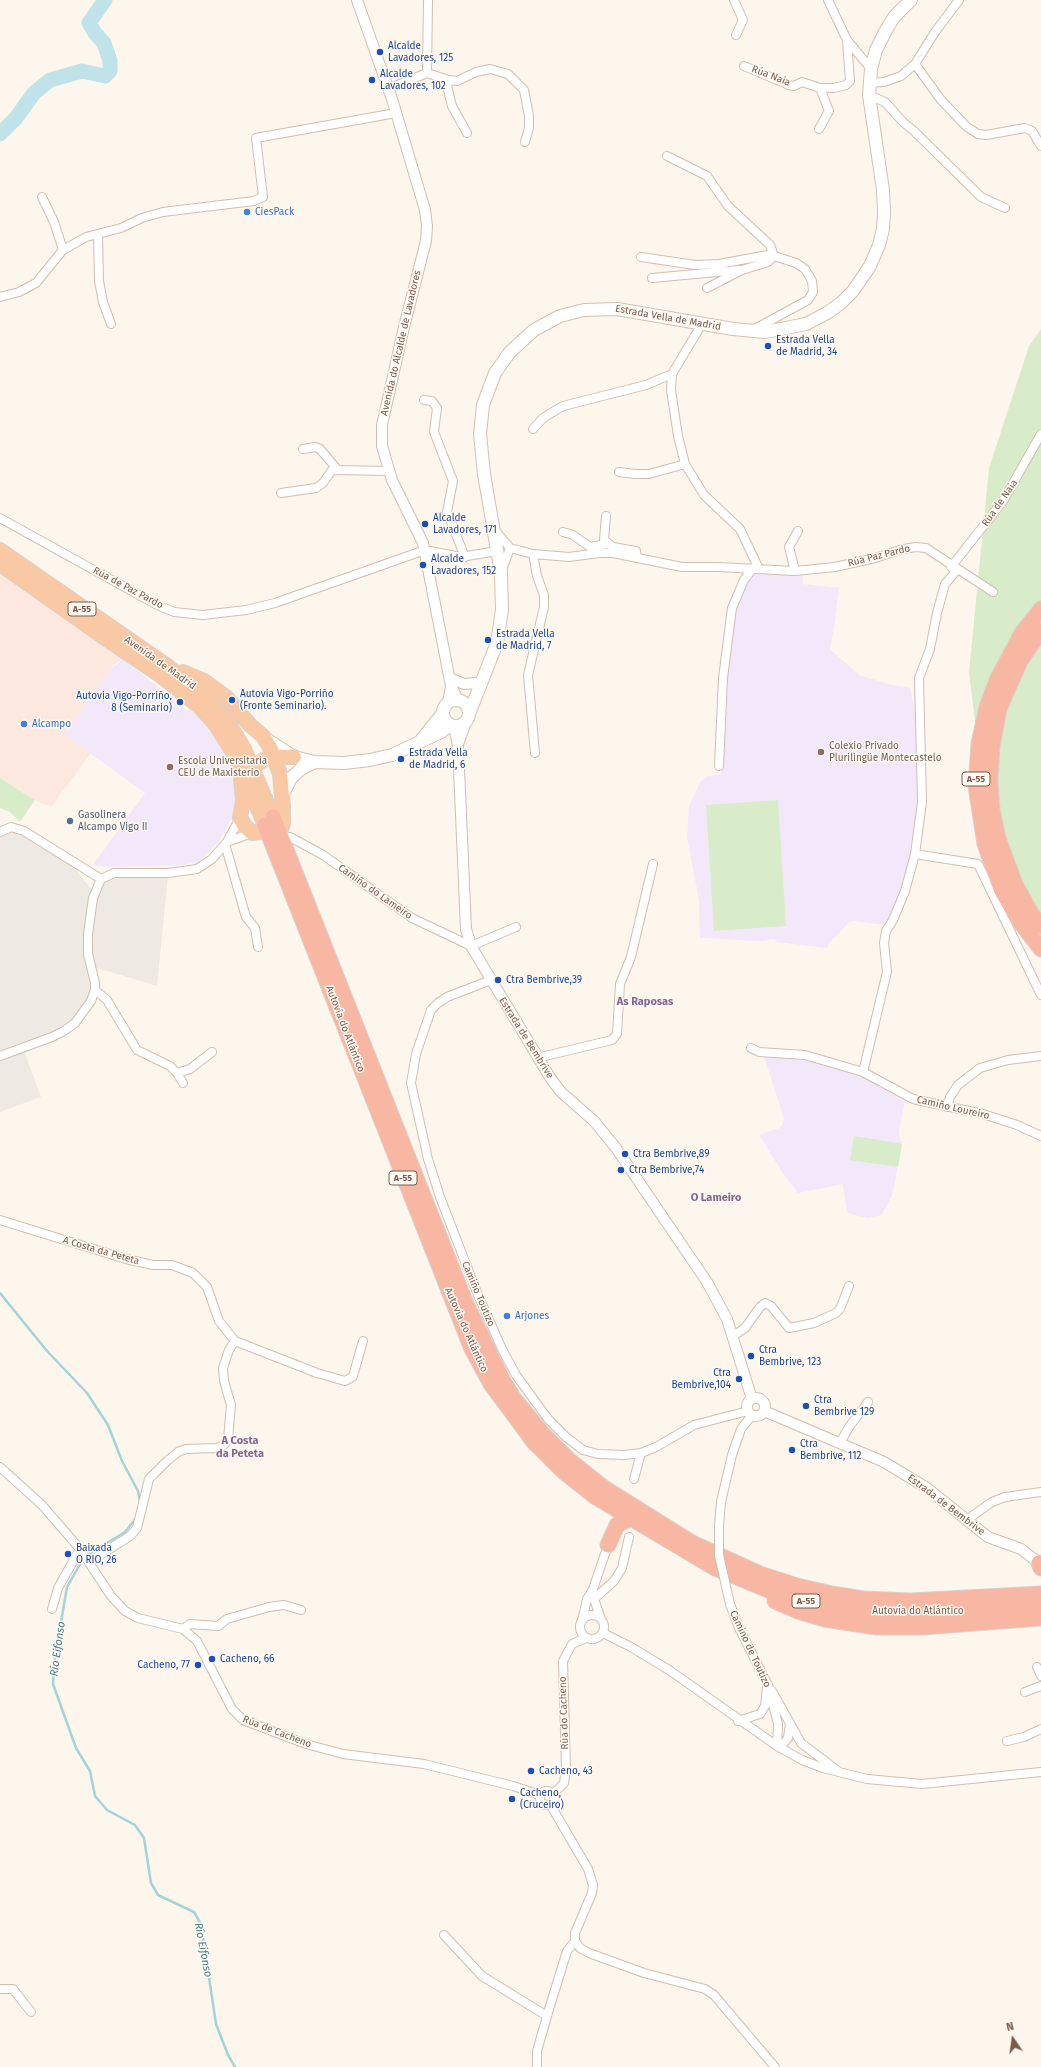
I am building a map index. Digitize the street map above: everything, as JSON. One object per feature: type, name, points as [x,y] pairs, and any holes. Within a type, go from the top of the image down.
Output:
[{"type":"highway","name":"Avenida de Madrid","points":[[0,550],[166,665],[207,698],[221,713],[231,727],[253,767],[264,825]]},
{"type":"highway","name":"Avenida de Madrid","points":[[0,564],[178,687],[211,719],[236,757],[264,825]]},
{"type":"highway","name":"A-55","points":[[1041,609],[1022,633],[997,680],[987,707],[979,744],[976,786],[985,844],[1002,889],[1018,919],[1041,949]]},
{"type":"highway","name":"A-55","points":[[1041,631],[1020,661],[999,709],[992,746],[990,782],[992,810],[998,838],[1015,884],[1031,913],[1041,926]]},
{"type":"highway","points":[[166,665],[204,681],[221,693],[262,736],[274,757],[280,774],[283,823],[281,836]]},
{"type":"highway","points":[[236,757],[243,800]]},
{"type":"highway","points":[[282,796],[264,825],[245,826],[240,818],[247,781],[253,767],[259,762],[274,757],[294,757]]},
{"type":"highway","name":"Autovía do Atlántico","points":[[264,825],[281,836],[472,1317],[502,1379],[514,1399],[542,1433],[570,1461],[604,1488],[692,1543],[760,1574],[797,1586],[832,1594],[863,1598],[911,1601],[1041,1594]]},
{"type":"highway","name":"Autovía do Atlántico","points":[[264,825],[447,1289],[475,1355],[506,1407],[534,1442],[562,1471],[596,1497],[715,1568],[755,1586],[798,1600],[860,1611],[912,1613],[1041,1606]]},
{"type":"highway","points":[[608,1545],[617,1525],[631,1518]]},
{"type":"highway","points":[[1018,1595],[1041,1583]]},
{"type":"highway","points":[[755,1586],[767,1597],[798,1611],[831,1620],[876,1627],[922,1627],[1041,1618]]},
{"type":"main road","name":"Estrada Vella de Madrid","points":[[262,736],[294,757],[315,762],[344,763],[381,758],[397,753],[421,741],[456,729],[479,680],[490,662],[499,634],[503,599],[501,573],[480,445],[481,415],[486,392],[495,373],[510,352],[521,340],[547,322],[572,312],[596,308],[617,309],[749,332],[765,332],[796,327],[827,313],[853,291],[870,266],[879,245],[884,212],[869,95],[871,69],[876,50],[885,32],[894,17],[911,0]]},
{"type":"main road","name":"Estrada Vella de Madrid","points":[[421,741],[452,705],[479,680]]},
{"type":"main road","points":[[452,705],[466,706],[456,729],[445,720],[452,705]]},
{"type":"main road","points":[[282,796],[291,778],[301,769],[315,762]]},
{"type":"street","name":"Avenida do Alcalde de Lavadores","points":[[357,0],[396,113],[424,210],[427,233],[382,425],[382,446],[389,471],[418,530],[425,550],[450,682],[452,705]]},
{"type":"street","points":[[427,73],[428,0]]},
{"type":"street","points":[[734,0],[743,20],[736,35]]},
{"type":"street","name":"Rúa Naia","points":[[744,66],[794,86],[802,82],[820,88],[834,88],[846,85],[850,81],[847,40],[828,0]]},
{"type":"street","points":[[870,83],[884,82],[901,76],[915,64],[934,32],[959,0]]},
{"type":"street","points":[[847,40],[871,69]]},
{"type":"street","points":[[915,64],[941,100],[967,127],[978,134],[986,135],[1025,128],[1032,130],[1041,146]]},
{"type":"street","points":[[388,89],[427,73],[457,81],[476,72],[490,69],[508,74],[524,90],[529,116],[529,128],[525,142]]},
{"type":"street","points":[[449,80],[447,86],[452,106],[467,133]]},
{"type":"street","points":[[819,129],[829,111],[820,88]]},
{"type":"street","points":[[869,95],[885,102],[903,122],[981,197],[1005,208]]},
{"type":"street","points":[[0,297],[19,292],[36,283],[63,250],[77,241],[121,228],[142,218],[163,212],[254,202],[263,197],[256,138],[396,113]]},
{"type":"street","points":[[667,156],[707,176],[728,206],[770,245],[774,256]]},
{"type":"street","points":[[42,197],[54,222],[63,250]]},
{"type":"street","points":[[98,234],[99,281],[103,302],[110,324]]},
{"type":"street","points":[[641,257],[695,265],[718,264],[768,255],[796,263],[805,269],[812,281],[813,292],[808,300],[749,332]]},
{"type":"street","points":[[707,288],[742,270],[768,262],[774,256]]},
{"type":"street","points":[[652,278],[742,270]]},
{"type":"street","points":[[702,324],[672,374],[671,390],[678,436],[686,464],[704,496],[740,529],[756,569],[744,580],[732,608],[723,678],[719,766]]},
{"type":"street","points":[[533,428],[543,418],[563,406],[646,385],[672,374]]},
{"type":"street","points":[[424,400],[432,401],[437,408],[434,432],[453,481],[447,512],[465,557]]},
{"type":"street","name":"Rúa de Naia","points":[[863,1072],[887,972],[884,943],[886,931],[893,920],[905,892],[915,854],[922,802],[919,678],[930,649],[937,613],[946,584],[954,569],[1003,501],[1041,434]]},
{"type":"street","points":[[303,449],[315,447],[320,449],[338,469]]},
{"type":"street","points":[[619,472],[649,474],[686,464]]},
{"type":"street","points":[[281,493],[316,488],[323,483],[328,473],[338,469],[389,471]]},
{"type":"street","points":[[606,516],[603,537],[607,544]]},
{"type":"street","name":"Rúa de Paz Pardo","points":[[0,518],[157,605],[174,612],[202,615],[246,610],[275,603],[425,550]]},
{"type":"street","points":[[494,529],[510,548],[501,573]]},
{"type":"street","points":[[795,571],[789,547],[798,531]]},
{"type":"street","points":[[563,532],[573,534],[590,547],[607,544],[636,551],[638,558]]},
{"type":"street","name":"Rúa Paz Pardo","points":[[510,548],[533,554],[569,557],[599,553],[613,553],[682,567],[795,571],[836,566],[875,558],[903,549],[916,547],[926,548],[954,569],[993,592]]},
{"type":"street","points":[[425,550],[465,557],[497,551]]},
{"type":"street","points":[[533,554],[536,576],[544,595],[544,607],[528,675],[535,753]]},
{"type":"street","points":[[450,682],[464,684],[479,680]]},
{"type":"street","name":"Estrada de Bembrive","points":[[456,729],[466,929],[471,946],[537,1058],[561,1092],[594,1121],[616,1148],[707,1282],[721,1307],[734,1336],[752,1399]]},
{"type":"street","points":[[183,1083],[177,1074],[162,1061],[137,1050],[107,1000],[96,990],[88,954],[88,934],[93,898],[101,879],[114,873],[168,873],[197,869],[212,859],[226,843],[240,818]]},
{"type":"street","points":[[226,843],[264,825]]},
{"type":"street","points":[[0,832],[11,827],[24,831],[101,879]]},
{"type":"street","name":"Camiño do Lameiro","points":[[281,836],[290,837],[323,855],[412,918],[471,946]]},
{"type":"street","points":[[226,843],[246,917],[255,928],[258,946]]},
{"type":"street","points":[[915,854],[978,864],[1041,995]]},
{"type":"street","points":[[537,1058],[612,1040],[617,1034],[620,984],[632,957],[652,864]]},
{"type":"street","points":[[471,946],[516,927]]},
{"type":"street","name":"Camiño Toutizo","points":[[491,980],[447,997],[438,1003],[432,1010],[426,1022],[412,1066],[412,1095],[440,1197],[478,1295],[502,1349],[516,1375],[535,1402],[566,1437],[584,1450],[612,1455],[641,1453],[656,1447],[694,1425],[750,1413]]},
{"type":"street","points":[[0,1056],[52,1037],[70,1027],[83,1014],[96,990]]},
{"type":"street","name":"Camiño Loureiro","points":[[751,1048],[760,1052],[805,1055],[863,1072],[913,1099],[983,1114],[1017,1124],[1041,1136]]},
{"type":"street","points":[[177,1074],[190,1069],[212,1052]]},
{"type":"street","points":[[947,1106],[950,1097],[958,1086],[980,1068],[1008,1060],[1041,1056]]},
{"type":"street","name":"A Costa da Peteta","points":[[0,1220],[126,1260],[153,1265],[172,1265],[193,1273],[206,1287],[219,1321],[235,1341]]},
{"type":"street","points":[[734,1336],[745,1328],[760,1306],[765,1303],[768,1304],[789,1328],[814,1323],[836,1313],[840,1309],[849,1286]]},
{"type":"street","points":[[88,1561],[130,1536],[137,1528],[149,1479],[167,1461],[178,1452],[186,1449],[217,1448],[224,1445],[228,1439],[230,1405],[224,1381],[223,1368],[229,1350],[235,1341],[317,1373],[345,1381],[353,1376],[363,1341]]},
{"type":"street","points":[[752,1399],[761,1400],[764,1405],[764,1411],[759,1416],[750,1413],[748,1403],[752,1399]]},
{"type":"street","points":[[840,1443],[849,1427],[868,1402]]},
{"type":"street","name":"Estrada de Bembrive","points":[[764,1411],[884,1462],[906,1474],[968,1519],[988,1537],[1021,1549],[1040,1565]]},
{"type":"street","name":"Camino de Toutizo","points":[[750,1413],[732,1455],[721,1502],[719,1555],[730,1604],[739,1628],[768,1685],[778,1724],[777,1746]]},
{"type":"street","points":[[634,1479],[641,1453]]},
{"type":"street","name":"Rúa de Cacheno","points":[[0,1467],[42,1504],[80,1549],[111,1596],[125,1611],[138,1618],[183,1629],[197,1641],[232,1709],[243,1720],[306,1744],[343,1754],[424,1764],[513,1786],[540,1795]]},
{"type":"street","points":[[968,1519],[992,1502],[1005,1496],[1041,1492]]},
{"type":"street","points":[[594,1599],[614,1581],[622,1568],[629,1538]]},
{"type":"street","points":[[593,1589],[594,1599],[604,1626],[603,1633],[596,1639],[586,1638],[581,1632],[582,1621],[588,1599],[593,1589],[608,1545]]},
{"type":"street","points":[[52,1609],[58,1588],[80,1549]]},
{"type":"street","points":[[183,1629],[190,1624],[218,1626],[227,1618],[269,1607],[284,1605],[301,1610]]},
{"type":"street","points":[[582,1621],[591,1615],[601,1619]]},
{"type":"street","points":[[603,1633],[631,1647],[669,1670],[738,1721],[777,1746],[802,1760],[842,1774],[867,1779],[922,1784],[1041,1772]]},
{"type":"street","name":"Rúa do Cacheno","points":[[553,1794],[564,1783],[566,1769],[563,1661],[572,1644],[586,1638]]},
{"type":"street","points":[[1037,1667],[1041,1676]]},
{"type":"street","points":[[738,1721],[760,1714],[765,1706],[768,1685]]},
{"type":"street","points":[[768,1685],[776,1695],[801,1743],[842,1774]]},
{"type":"street","points":[[1025,1692],[1041,1686]]},
{"type":"street","points":[[777,1746],[783,1744],[788,1738],[790,1723]]},
{"type":"street","points":[[1007,1741],[1024,1737],[1041,1729]]},
{"type":"street","points":[[546,1790],[553,1794],[554,1798],[550,1804],[542,1803],[540,1795],[546,1790]]},
{"type":"street","points":[[550,1804],[588,1869],[593,1885],[592,1893],[575,1933],[575,1942],[580,1948],[589,1953],[644,1973],[705,1989],[714,1996],[775,2067]]},
{"type":"street","points":[[444,1935],[482,1976],[547,2016]]},
{"type":"street","points":[[537,2067],[537,2051],[547,2016],[567,1951],[575,1942]]},
{"type":"street","points":[[0,1989],[13,1988],[32,2012]]},
{"type":"shaded area","name":"Colexio Privado Plurilingüe Montecastelo","points":[[755,573],[802,575],[803,584],[839,588],[830,649],[859,675],[892,685],[910,688],[919,730],[920,795],[914,846],[906,880],[890,921],[885,925],[854,921],[849,922],[837,936],[830,941],[827,948],[776,942],[775,939],[760,941],[700,938],[699,900],[687,837],[689,806],[701,781],[709,776],[721,774],[725,670],[735,608],[747,580]]},
{"type":"shaded area","points":[[2,575],[123,659],[113,665],[66,735],[91,753],[52,806],[42,804],[0,778],[0,576]]},
{"type":"shaded area","name":"Escola Universitaria CEU de Maxisterio","points":[[123,659],[187,711],[190,708],[198,716],[223,750],[233,772],[237,792],[235,813],[217,844],[198,862],[182,865],[106,867],[93,865],[145,793],[65,735],[110,669]]},
{"type":"shaded area","points":[[12,832],[25,836],[73,865],[90,888],[101,889],[107,880],[111,878],[168,876],[157,986],[91,966],[95,990],[75,1023],[23,1048],[41,1097],[0,1112],[0,837],[4,833]]},
{"type":"shaded area","points":[[764,1056],[806,1059],[866,1078],[905,1102],[899,1130],[900,1141],[902,1142],[893,1193],[882,1215],[867,1218],[847,1213],[843,1184],[798,1193],[784,1175],[759,1135],[779,1128],[784,1119]]},
{"type":"green space","points":[[1041,329],[1041,937],[1033,939],[994,878],[969,672],[989,468],[1029,346]]},
{"type":"green space","points":[[0,778],[35,800],[20,822],[10,812],[0,808]]},
{"type":"green space","points":[[778,800],[786,926],[714,931],[706,805]]},
{"type":"green space","points":[[854,1136],[902,1144],[898,1167],[850,1160]]},
{"type":"waterway","points":[[0,134],[16,118],[34,93],[50,80],[82,71],[105,76],[110,71],[110,61],[104,43],[89,23],[105,0]]},
{"type":"waterway","name":"Río Eifonso","points":[[0,1293],[47,1351],[87,1393],[108,1425],[122,1461],[138,1491],[140,1502]]},
{"type":"waterway","name":"Río Eifonso","points":[[136,1518],[125,1532],[89,1554],[82,1561],[67,1587],[55,1657],[53,1684],[76,1748],[90,1771],[95,1796],[107,1810],[135,1825],[144,1838],[151,1883],[158,1895],[194,1912],[201,1924],[216,2024],[228,2055],[235,2067]]},
{"type":"place","name":"Alcalde Lavadores, 125","points":[[380,52]]},
{"type":"place","name":"Alcalde Lavadores, 102","points":[[372,80]]},
{"type":"place","name":"CiesPack","points":[[247,212]]},
{"type":"place","name":"Estrada Vella de Madrid, 34","points":[[768,346]]},
{"type":"place","name":"Alcalde Lavadores, 171","points":[[425,524]]},
{"type":"place","name":"Alcalde Lavadores, 152","points":[[423,565]]},
{"type":"place","name":"Estrada Vella de Madrid, 7","points":[[488,640]]},
{"type":"place","name":"Autovia Vigo-Porriño (Fronte Seminario).","points":[[232,700]]},
{"type":"place","name":"Autovia Vigo-Porriño, 8 (Seminario)","points":[[180,702]]},
{"type":"place","name":"Alcampo","points":[[24,724]]},
{"type":"place","name":"Colexio Privado Plurilingüe Montecastelo","points":[[821,752]]},
{"type":"place","name":"Estrada Vella de Madrid, 6","points":[[401,759]]},
{"type":"place","name":"Escola Universitaria CEU de Maxisterio","points":[[170,767]]},
{"type":"place","name":"Gasolinera Alcampo Vigo II","points":[[70,821]]},
{"type":"place","name":"Ctra Bembrive,39","points":[[498,980]]},
{"type":"place","name":"Ctra Bembrive,89","points":[[625,1154]]},
{"type":"place","name":"Ctra Bembrive,74","points":[[621,1170]]},
{"type":"place","name":"Arjones","points":[[507,1316]]},
{"type":"place","name":"Ctra Bembrive, 123","points":[[751,1356]]},
{"type":"place","name":"Ctra Bembrive,104","points":[[739,1379]]},
{"type":"place","name":"Ctra Bembrive 129","points":[[806,1406]]},
{"type":"place","name":"Ctra Bembrive, 112","points":[[792,1450]]},
{"type":"place","name":"Baixada O RIO, 26","points":[[68,1554]]},
{"type":"place","name":"Cacheno, 66","points":[[212,1659]]},
{"type":"place","name":"Cacheno, 77","points":[[198,1665]]},
{"type":"place","name":"Cacheno, 43","points":[[531,1771]]},
{"type":"place","name":"Cacheno, (Cruceiro)","points":[[512,1799]]},
{"type":"district","name":"As Raposas","points":[[645,1002]]},
{"type":"district","name":"O Lameiro","points":[[716,1198]]},
{"type":"district","name":"A Costa da Peteta","points":[[240,1447]]}]
